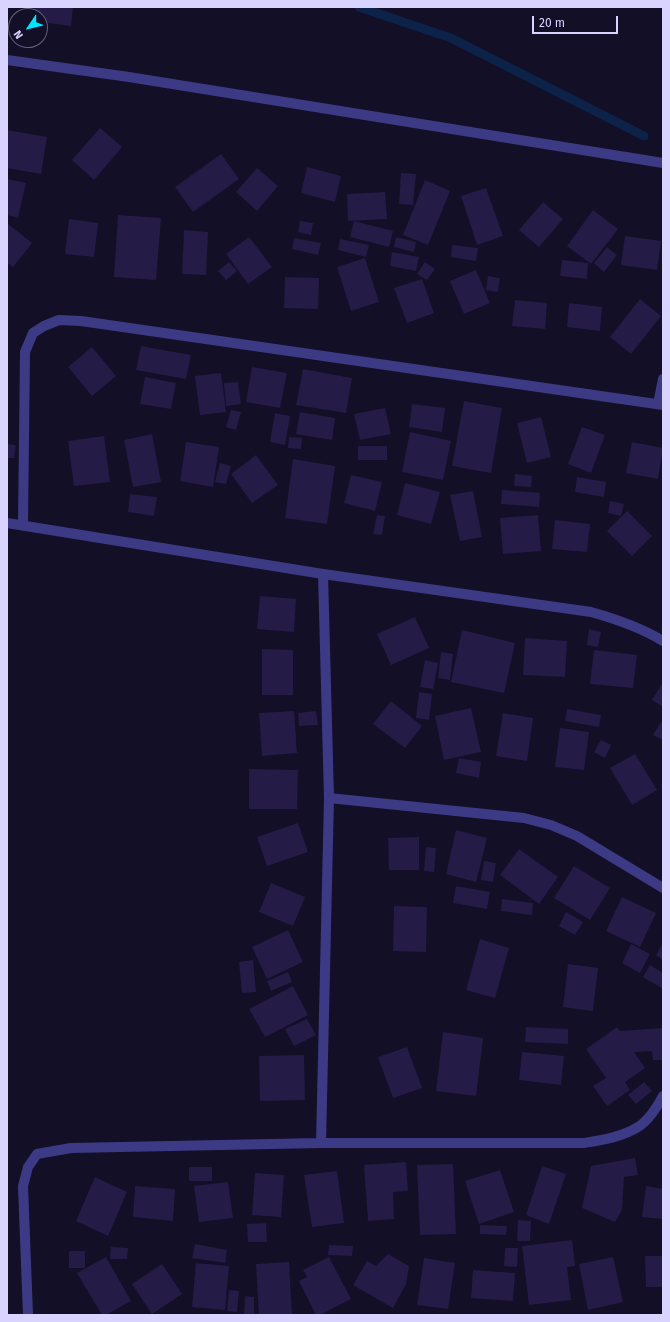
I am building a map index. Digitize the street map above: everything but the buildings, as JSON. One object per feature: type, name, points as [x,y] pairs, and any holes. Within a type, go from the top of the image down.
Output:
[{"type":"street","points":[[7,60],[129,77],[663,163]]},
{"type":"street","points":[[23,524],[25,352],[33,333],[44,326],[59,320],[89,322],[661,404],[663,379]]},
{"type":"street","points":[[7,523],[23,524],[323,574],[591,612],[616,619],[645,631],[663,641]]},
{"type":"street","points":[[321,1143],[329,798],[323,574]]},
{"type":"street","points":[[329,798],[524,818],[551,825],[577,836],[663,888]]},
{"type":"street","points":[[28,1315],[23,1186],[28,1167],[37,1154],[71,1148],[321,1143],[584,1144],[609,1139],[639,1127],[656,1108],[663,1096]]},
{"type":"waterway","points":[[359,7],[451,38],[644,136]]}]
